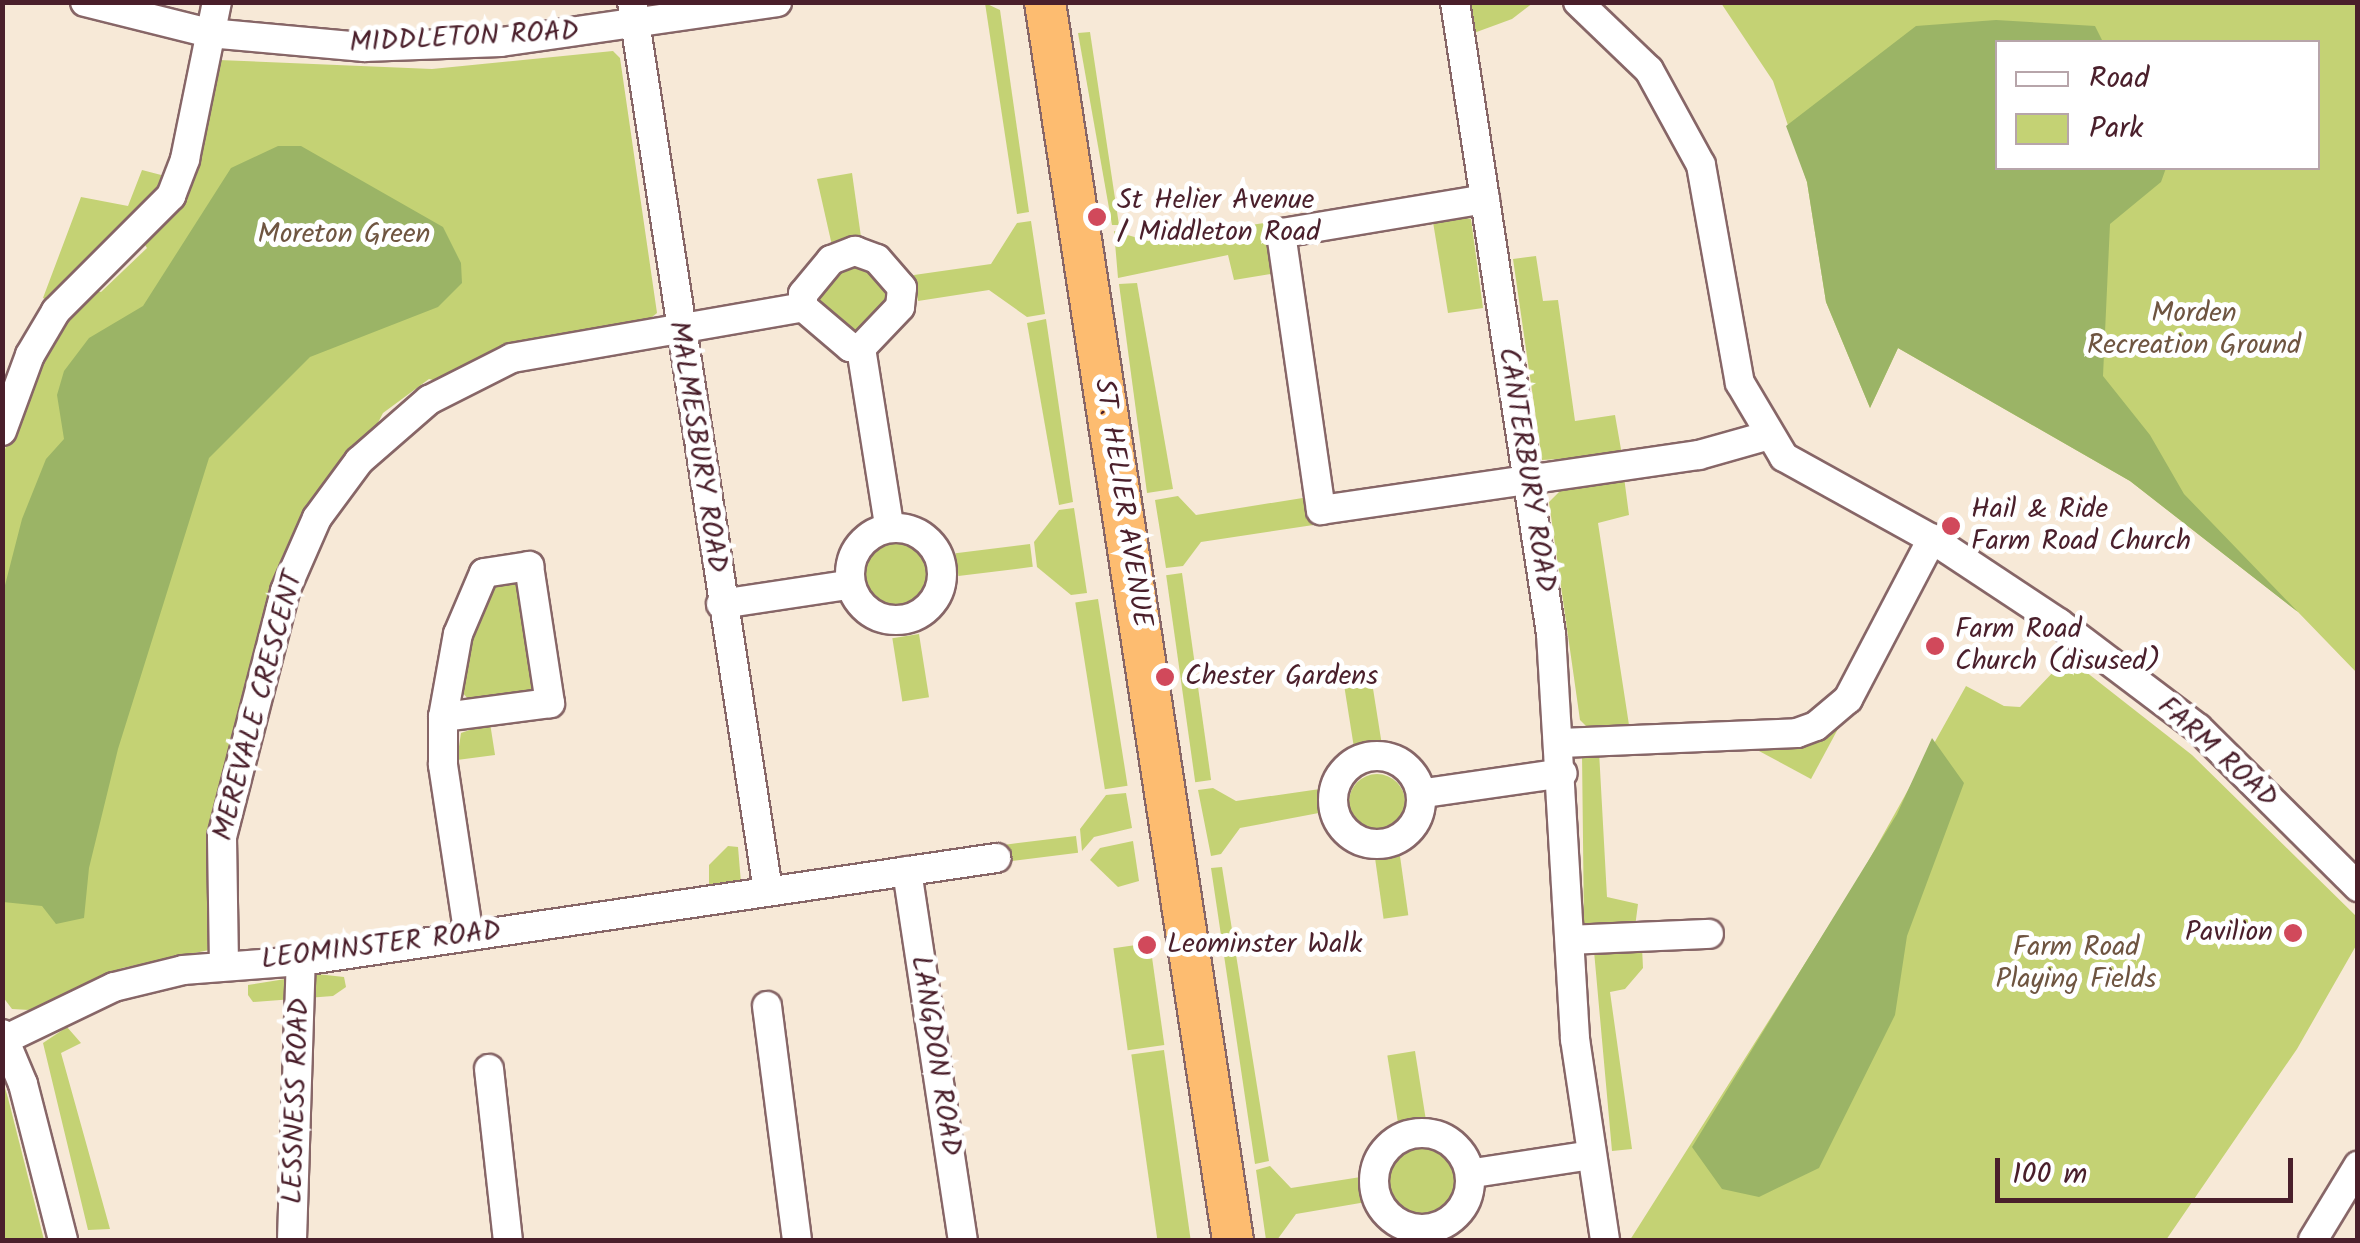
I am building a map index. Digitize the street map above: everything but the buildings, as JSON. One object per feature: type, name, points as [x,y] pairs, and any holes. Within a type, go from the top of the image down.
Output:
[{"type":"highway","name":"ST. HELIER AVENUE","points":[[1023,2],[1209,1240]]},
{"type":"highway","name":"ST. HELIER AVENUE","points":[[1045,2],[1234,1240]]},
{"type":"street","name":"MIDDLETON ROAD","points":[[85,2],[209,32],[403,47],[633,13],[777,2]]},
{"type":"street","points":[[2,431],[30,355],[56,311],[170,196],[185,159],[217,2]]},
{"type":"street","name":"CANTERBURY ROAD","points":[[1455,2],[1562,743],[1570,940],[1592,1155],[1606,1240]]},
{"type":"street","points":[[1485,199],[1281,233],[1321,510],[1699,455],[1766,436],[1732,354],[1701,165],[1649,70],[1578,2]]},
{"type":"street","name":"MALMESBURY ROAD","points":[[633,13],[678,326],[768,891]]},
{"type":"street","points":[[861,348],[850,347],[803,307],[802,294],[831,260],[855,251],[877,259],[899,277],[903,298],[861,348],[890,524]]},
{"type":"street","name":"MEREVALE CRESCENT","points":[[224,965],[219,876],[230,801],[285,590],[338,488],[385,434],[477,372],[566,344],[803,307]]},
{"type":"street","name":"FARM ROAD","points":[[1766,436],[1810,476],[1932,539],[2060,623],[2198,728],[2358,887]]},
{"type":"street","points":[[890,524],[940,554],[945,582],[918,618],[887,621],[846,585],[846,571],[878,528],[890,524]]},
{"type":"street","points":[[1562,743],[1797,733],[1816,726],[1848,699],[1932,539]]},
{"type":"street","points":[[444,718],[550,703],[529,566],[484,574],[458,634],[444,718],[443,766],[469,936]]},
{"type":"street","points":[[721,604],[846,585]]},
{"type":"street","points":[[1425,792],[1562,773]]},
{"type":"street","points":[[768,891],[996,858]]},
{"type":"street","name":"LANGDON ROAD","points":[[906,870],[963,1240]]},
{"type":"street","name":"LEOMINSTER ROAD","points":[[4,1036],[114,987],[224,965],[301,961],[768,891]]},
{"type":"street","points":[[1570,940],[1709,934]]},
{"type":"street","name":"LESSNESS ROAD","points":[[292,1240],[301,961]]},
{"type":"street","points":[[767,1006],[797,1240]]},
{"type":"street","points":[[4,1036],[62,1240]]},
{"type":"street","points":[[489,1069],[508,1240]]},
{"type":"street","points":[[1474,1173],[1592,1155]]},
{"type":"street","points":[[2313,1240],[2358,1166]]},
{"type":"green space","points":[[985,3],[1000,10],[1029,212],[1017,214]]},
{"type":"green space","points":[[1458,3],[1533,3],[1512,19],[1463,37]]},
{"type":"green space","name":"Morden Recreation Ground","points":[[1721,3],[2357,3],[2357,673],[2298,612],[2130,481],[1898,348],[1870,408],[1826,302],[1807,182],[1773,81]]},
{"type":"green space","points":[[1996,20],[2095,26],[2102,40],[1995,40],[1995,170],[2165,170],[2161,182],[2110,224],[2103,376],[2150,435],[2184,494],[2298,612],[2130,481],[1898,348],[1870,408],[1826,302],[1807,182],[1786,126],[1916,26]]},
{"type":"green space","points":[[1090,32],[1119,225],[1112,225],[1078,33]]},
{"type":"green space","name":"Moreton Green","points":[[613,51],[620,58],[657,313],[647,321],[529,343],[442,382],[429,379],[383,413],[266,640],[254,648],[241,700],[247,711],[214,949],[122,968],[30,1010],[12,1009],[3,997],[3,455],[37,358],[88,288],[101,292],[147,248],[143,242],[219,60],[432,69]]},
{"type":"green space","points":[[278,146],[301,146],[443,227],[461,263],[462,283],[438,307],[310,357],[209,458],[118,749],[89,868],[84,918],[56,924],[42,906],[3,902],[3,593],[22,519],[46,459],[64,439],[57,395],[64,371],[89,338],[143,306],[231,168]]},
{"type":"green space","points":[[142,170],[165,176],[159,195],[49,301],[43,298],[81,197],[128,206]]},
{"type":"green space","points":[[852,173],[862,244],[833,250],[817,179]]},
{"type":"green space","points":[[1471,219],[1483,308],[1448,313],[1433,222]]},
{"type":"green space","points":[[1031,221],[1045,314],[1027,317],[989,290],[918,301],[914,275],[991,264],[1017,223]]},
{"type":"green space","points":[[1276,221],[1283,272],[1234,280],[1228,255],[1118,278],[1114,231],[1148,241]]},
{"type":"green space","points":[[1536,256],[1543,301],[1558,300],[1575,421],[1615,415],[1622,455],[1542,460],[1513,259]]},
{"type":"green space","points":[[857,258],[894,296],[858,341],[810,296],[831,268]]},
{"type":"green space","points":[[1137,283],[1173,489],[1147,493],[1119,284]]},
{"type":"green space","points":[[1046,319],[1073,502],[1059,505],[1027,323]]},
{"type":"green space","points":[[1624,477],[1629,515],[1598,523],[1629,725],[1588,728],[1580,720],[1549,502],[1564,487]]},
{"type":"green space","points":[[1178,496],[1196,515],[1315,496],[1320,524],[1201,542],[1183,566],[1166,568],[1155,500]]},
{"type":"green space","points":[[1074,508],[1087,593],[1071,595],[1037,567],[1034,542],[1059,510]]},
{"type":"green space","points":[[895,535],[923,546],[934,574],[923,602],[895,613],[867,602],[856,574],[867,546]]},
{"type":"green space","points":[[1030,544],[1033,567],[958,576],[956,553]]},
{"type":"green space","points":[[1182,573],[1211,780],[1195,782],[1166,575]]},
{"type":"green space","points":[[519,581],[537,683],[529,694],[469,700],[461,691],[470,638],[493,583]]},
{"type":"green space","points":[[1098,599],[1128,786],[1105,789],[1075,603]]},
{"type":"green space","points":[[919,634],[929,697],[902,701],[892,638]]},
{"type":"green space","name":"Farm Road Playing Fields","points":[[2058,650],[2192,755],[2357,917],[2357,944],[2297,1049],[2166,1240],[1630,1240],[1859,878],[1966,686],[2004,706],[2020,707],[2056,669]]},
{"type":"green space","points":[[1371,676],[1382,748],[1355,752],[1343,680]]},
{"type":"green space","points":[[1833,721],[1839,727],[1811,779],[1759,751],[1757,739]]},
{"type":"green space","points":[[490,723],[495,755],[457,760],[461,733]]},
{"type":"green space","points":[[1932,738],[1964,783],[1907,936],[1895,1015],[1819,1168],[1759,1197],[1722,1189],[1692,1147],[1897,814]]},
{"type":"green space","points":[[1599,751],[1607,897],[1638,904],[1635,927],[1584,927],[1582,754]]},
{"type":"green space","points":[[1377,774],[1397,782],[1405,802],[1397,822],[1377,830],[1357,822],[1349,802],[1357,782]]},
{"type":"green space","points":[[1213,788],[1236,801],[1320,789],[1324,812],[1240,828],[1221,854],[1211,856],[1198,790]]},
{"type":"green space","points":[[1126,793],[1132,828],[1094,837],[1082,851],[1080,829],[1106,795]]},
{"type":"green space","points":[[1076,836],[1078,853],[1006,862],[1004,845]]},
{"type":"green space","points":[[1133,841],[1139,881],[1118,887],[1090,860],[1100,848]]},
{"type":"green space","points":[[728,846],[738,847],[741,883],[709,887],[709,865]]},
{"type":"green space","points":[[1399,849],[1408,915],[1384,919],[1374,852]]},
{"type":"green space","points":[[1222,867],[1269,1161],[1255,1164],[1211,868]]},
{"type":"green space","points":[[1150,943],[1164,1045],[1128,1050],[1113,948]]},
{"type":"green space","points":[[1642,947],[1643,968],[1625,989],[1610,992],[1632,1149],[1612,1151],[1594,951]]},
{"type":"green space","points":[[317,974],[344,977],[346,987],[333,996],[253,1002],[248,995],[248,985]]},
{"type":"green space","points":[[67,1027],[81,1043],[61,1053],[110,1229],[88,1230],[43,1043]]},
{"type":"green space","points":[[1164,1050],[1191,1240],[1157,1240],[1131,1055]]},
{"type":"green space","points":[[1415,1051],[1428,1130],[1400,1134],[1387,1055]]},
{"type":"green space","points":[[2,1078],[8,1098],[44,1240],[3,1240]]},
{"type":"green space","points":[[1423,1138],[1453,1151],[1466,1181],[1453,1211],[1423,1224],[1393,1211],[1380,1181],[1393,1151]]},
{"type":"green space","points":[[1270,1166],[1291,1188],[1367,1176],[1372,1201],[1296,1214],[1277,1240],[1266,1240],[1256,1170]]},
{"type":"place","name":"St Helier Avenue / Middleton Road","points":[[1097,217]]},
{"type":"place","name":"Hail & Ride Farm Road Church","points":[[1951,526]]},
{"type":"place","name":"Farm Road Church (disused)","points":[[1935,646]]},
{"type":"place","name":"Chester Gardens","points":[[1165,677]]},
{"type":"place","name":"Pavilion","points":[[2293,933]]},
{"type":"place","name":"Leominster Walk","points":[[1147,945]]}]
